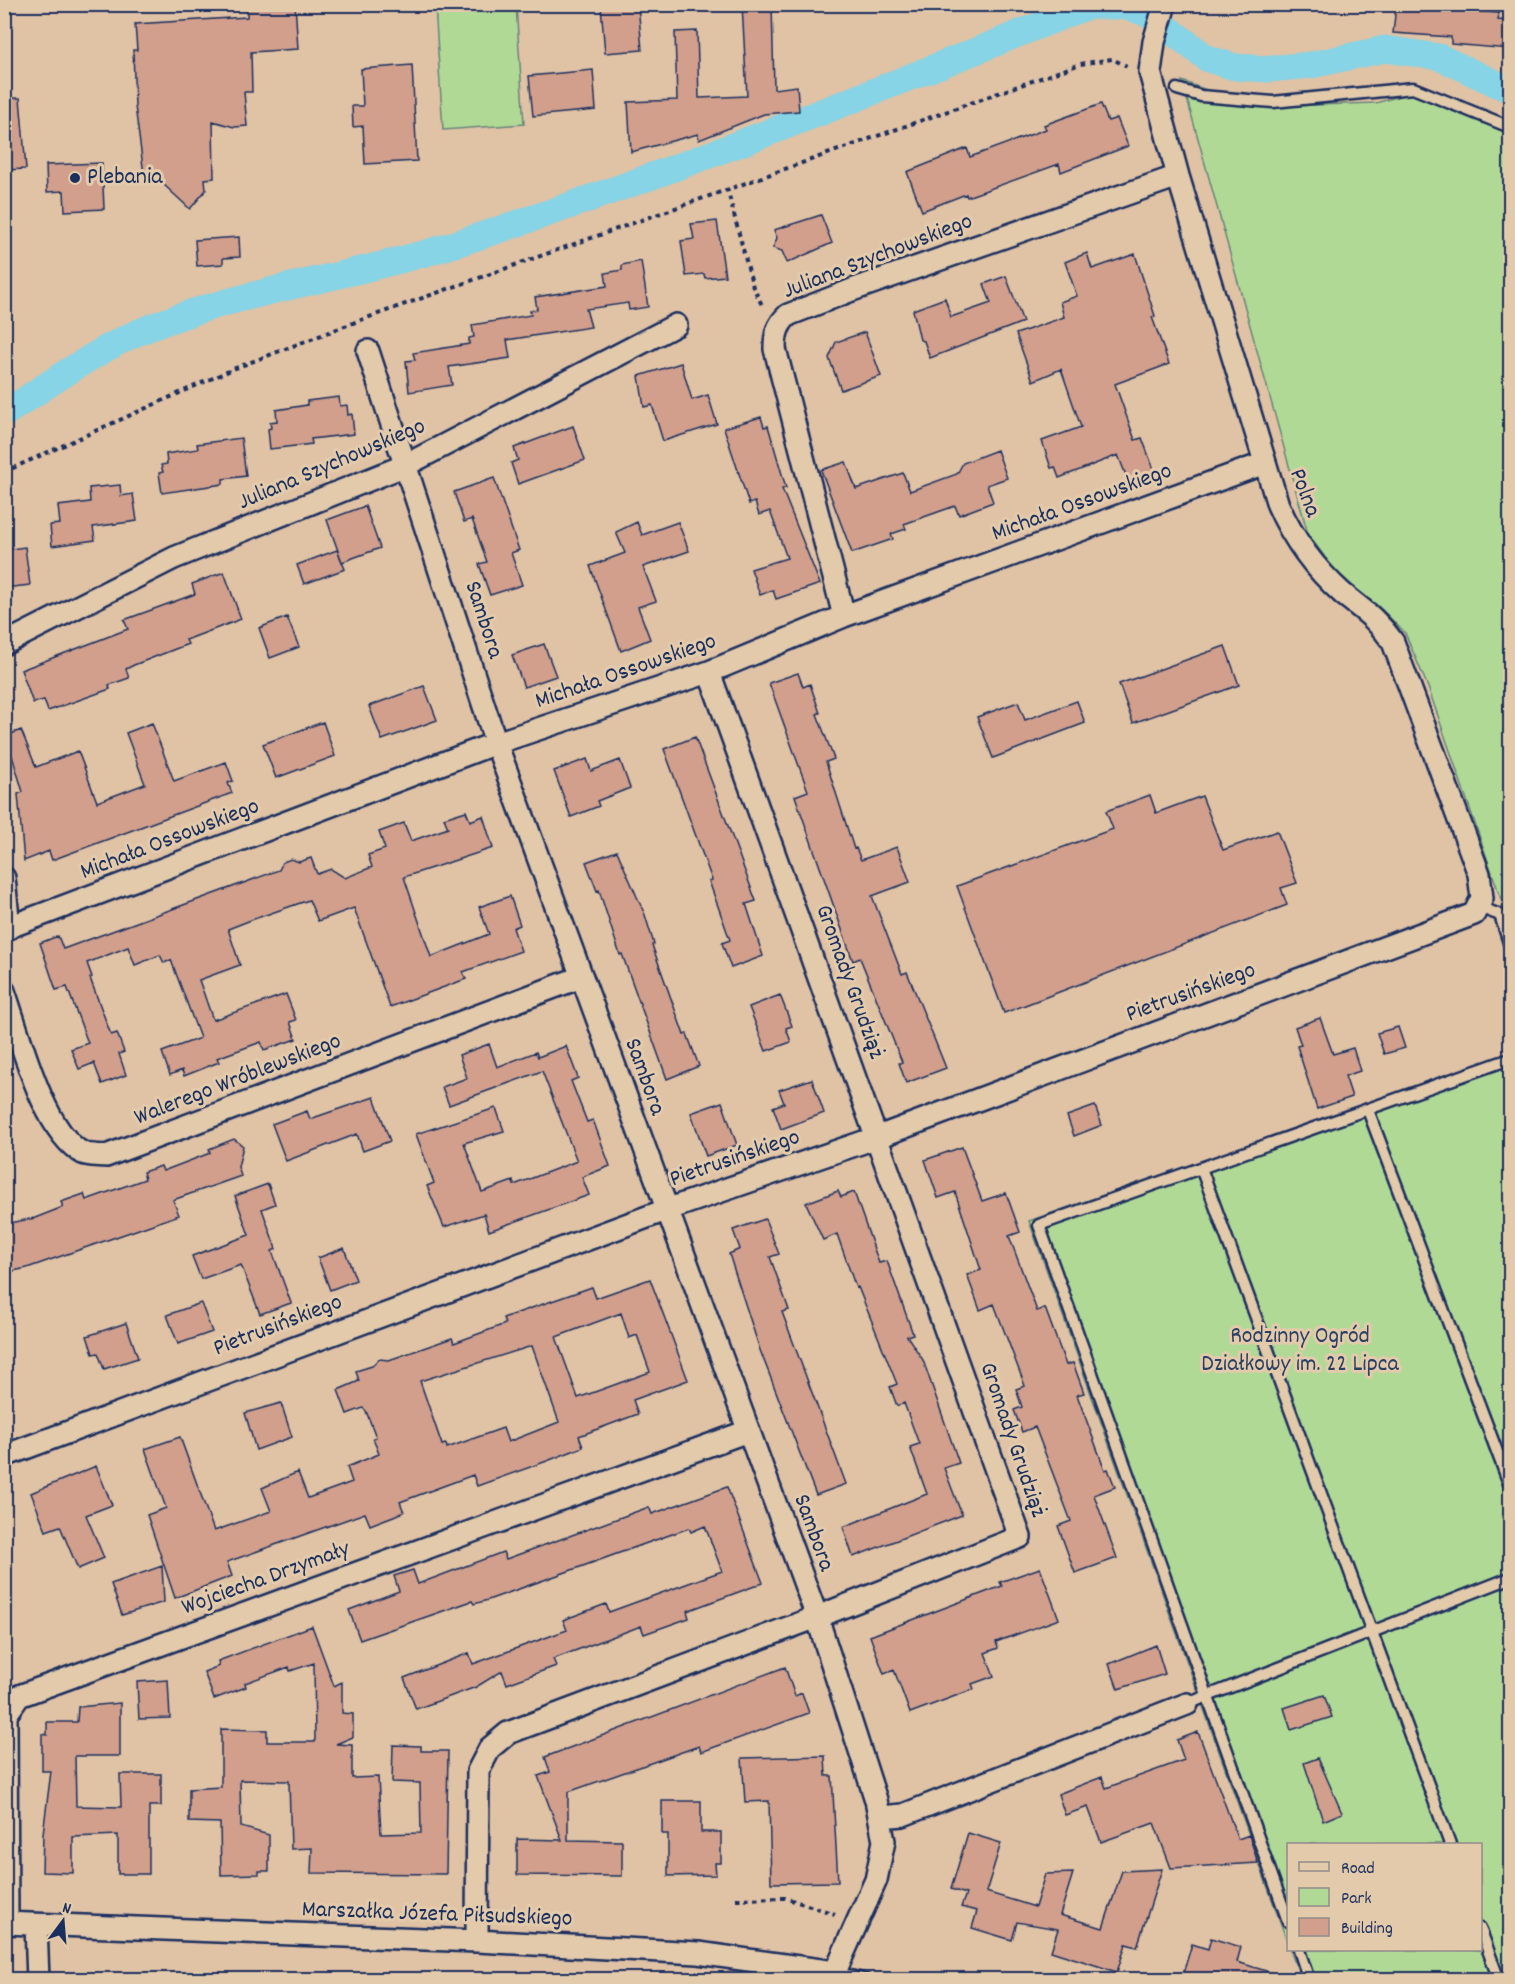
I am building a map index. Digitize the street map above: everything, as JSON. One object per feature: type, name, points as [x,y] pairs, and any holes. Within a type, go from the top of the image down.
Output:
[{"type":"street","name":"Polna","points":[[1165,4],[1154,42],[1150,72],[1178,176],[1278,505],[1295,539],[1342,592],[1380,622],[1393,642],[1479,874],[1483,888],[1479,907]]},
{"type":"street","name":"Juliana Szychowskiego","points":[[844,616],[777,360],[776,332],[788,315],[852,290],[1178,176]]},
{"type":"street","name":"Juliana Szychowskiego","points":[[4,644],[174,558],[406,465],[676,325]]},
{"type":"street","name":"Sambora","points":[[368,351],[496,743],[817,1617],[876,1800],[884,1841],[878,1870],[833,1976]]},
{"type":"street","name":"Michała Ossowskiego","points":[[7,928],[496,743],[709,672],[844,616],[1265,463]]},
{"type":"street","name":"Gromady Grudziąż","points":[[477,1941],[478,1771],[490,1748],[508,1733],[817,1617],[1020,1537],[709,672]]},
{"type":"street","points":[[4,878],[7,928]]},
{"type":"street","name":"Pietrusińskiego","points":[[4,1456],[666,1210],[878,1137],[1464,920],[1479,907]]},
{"type":"street","name":"Walerego Wróblewskiego","points":[[4,991],[46,1111],[63,1136],[84,1153],[106,1156],[581,977]]},
{"type":"street","name":"Wojciecha Drzymały","points":[[6,1923],[6,1715],[19,1696],[748,1431]]},
{"type":"street","points":[[880,1818],[903,1815],[1187,1704]]},
{"type":"street","name":"Marszałka Józefa Piłsudskiego","points":[[6,1923],[477,1941],[698,1953],[833,1976]]},
{"type":"street","points":[[36,1925],[38,1980]]},
{"type":"lane","points":[[1177,88],[1201,96],[1273,102],[1413,88],[1510,127]]},
{"type":"lane","points":[[1479,907],[1500,915],[1510,946]]},
{"type":"lane","points":[[1287,1919],[1039,1225],[1510,1059]]},
{"type":"lane","points":[[1368,1110],[1510,1486]]},
{"type":"lane","points":[[1201,1168],[1449,1843]]},
{"type":"lane","points":[[1187,1704],[1510,1578]]},
{"type":"lane","points":[[1482,1933],[1499,1980]]},
{"type":"lane","points":[[1299,1951],[1309,1980]]},
{"type":"lane","points":[[833,1976],[866,1980]]},
{"type":"path","points":[[4,472],[233,369],[358,321],[1080,64],[1112,59],[1127,66]]},
{"type":"path","points":[[727,188],[753,287],[776,332]]},
{"type":"path","points":[[736,1899],[784,1898],[858,1920]]},
{"type":"green space","points":[[435,5],[516,5],[524,124],[443,130]]},
{"type":"green space","points":[[1182,81],[1253,107],[1376,103],[1420,90],[1486,110],[1510,122],[1510,925],[1428,687],[1405,633],[1376,604],[1346,586],[1308,534]]},
{"type":"green space","name":"Rodzinny Ogród Działkowy im. 22 Lipca","points":[[1510,1053],[1510,1979],[1301,1979],[1290,1951],[1482,1951],[1482,1843],[1287,1843],[1287,1941],[1029,1221]]},
{"type":"building","points":[[247,4],[295,4],[298,49],[251,52],[252,92],[244,92],[247,126],[234,127],[213,121],[214,178],[205,179],[206,190],[190,209],[163,184],[163,181],[145,182],[135,106],[133,50],[137,50],[135,24],[247,17]]},
{"type":"building","points":[[638,4],[642,50],[605,53],[601,6]]},
{"type":"building","points":[[742,4],[772,4],[774,89],[797,86],[799,111],[764,114],[699,140],[698,134],[631,152],[628,102],[677,100],[675,32],[697,31],[699,98],[747,96]]},
{"type":"building","points":[[1454,4],[1454,10],[1499,13],[1498,20],[1510,21],[1510,49],[1451,44],[1451,37],[1393,33],[1396,6]]},
{"type":"building","points":[[412,65],[417,161],[365,164],[363,126],[353,127],[352,106],[363,106],[361,69]]},
{"type":"building","points":[[593,70],[596,110],[533,116],[529,76]]},
{"type":"building","points":[[4,98],[20,98],[26,169],[4,170]]},
{"type":"building","points":[[1101,104],[1108,121],[1117,118],[1128,146],[1061,172],[1059,164],[967,197],[966,194],[922,211],[907,172],[967,148],[970,157],[1046,129],[1044,125]]},
{"type":"building","name":"Plebania","points":[[102,163],[104,209],[65,211],[64,191],[47,192],[46,165]]},
{"type":"building","points":[[821,215],[832,243],[787,263],[782,251],[773,248],[777,238],[774,230]]},
{"type":"building","points":[[717,221],[725,276],[705,278],[704,274],[686,276],[681,241],[694,239],[691,224]]},
{"type":"building","points":[[239,237],[240,257],[223,258],[223,264],[197,266],[195,240]]},
{"type":"building","points":[[1087,253],[1092,269],[1135,254],[1155,316],[1152,317],[1169,364],[1115,384],[1135,440],[1142,438],[1157,478],[1131,488],[1118,455],[1059,478],[1055,467],[1051,468],[1042,441],[1081,427],[1061,369],[1033,381],[1016,334],[1064,317],[1060,302],[1077,296],[1065,262]]},
{"type":"building","points":[[641,261],[648,307],[629,310],[628,303],[586,309],[591,327],[507,340],[510,358],[449,367],[452,385],[409,392],[406,361],[415,360],[413,353],[469,344],[469,338],[474,337],[472,325],[531,315],[530,311],[537,309],[535,297],[607,286],[605,273],[622,270],[622,265]]},
{"type":"building","points":[[1006,276],[1023,322],[930,358],[924,341],[920,340],[913,310],[945,298],[951,317],[991,303],[984,284]]},
{"type":"building","points":[[865,332],[881,376],[841,390],[829,358],[836,342]]},
{"type":"building","points":[[681,363],[692,400],[708,395],[717,424],[663,441],[652,405],[644,407],[639,376]]},
{"type":"building","points":[[339,397],[340,406],[347,405],[348,415],[352,414],[354,434],[311,439],[312,444],[270,449],[268,429],[271,428],[270,422],[277,421],[276,410],[307,405],[307,401]]},
{"type":"building","points":[[761,417],[764,427],[768,426],[786,488],[782,489],[820,584],[776,599],[773,590],[760,595],[751,569],[787,558],[770,511],[759,515],[755,502],[749,504],[724,428]]},
{"type":"building","points":[[573,426],[585,460],[518,484],[511,463],[518,460],[514,448]]},
{"type":"building","points":[[241,438],[246,476],[223,479],[223,484],[162,493],[159,473],[163,472],[161,465],[167,464],[166,454],[198,449],[197,444]]},
{"type":"building","points":[[997,450],[1007,478],[987,485],[993,502],[959,515],[955,506],[904,524],[906,529],[891,534],[893,539],[852,553],[821,470],[846,462],[856,489],[903,473],[910,491],[957,474],[963,463]]},
{"type":"building","points":[[494,478],[519,550],[511,553],[522,585],[490,595],[479,564],[487,562],[472,519],[464,522],[454,492]]},
{"type":"building","points":[[120,485],[121,496],[133,494],[137,521],[93,527],[95,540],[52,546],[50,525],[60,524],[58,506],[90,502],[89,488]]},
{"type":"building","points":[[365,506],[380,548],[342,562],[327,520]]},
{"type":"building","points":[[637,522],[642,535],[678,522],[689,551],[643,567],[656,601],[638,607],[650,639],[621,651],[590,566],[625,553],[616,532]]},
{"type":"building","points":[[25,547],[30,585],[4,588],[4,550]]},
{"type":"building","points":[[337,550],[345,569],[304,584],[297,565]]},
{"type":"building","points":[[224,572],[241,619],[186,640],[188,644],[126,669],[129,678],[109,685],[110,689],[48,711],[44,700],[33,703],[21,670],[128,629],[124,620],[195,594],[192,584]]},
{"type":"building","points":[[287,617],[299,647],[270,658],[259,628]]},
{"type":"building","points":[[544,644],[556,676],[524,687],[512,655]]},
{"type":"building","points":[[1225,646],[1239,685],[1133,723],[1119,684]]},
{"type":"building","points":[[798,673],[803,687],[810,684],[820,713],[817,714],[834,759],[826,762],[854,849],[856,848],[861,860],[897,847],[910,882],[872,896],[902,974],[907,972],[946,1068],[906,1083],[899,1063],[902,1062],[860,958],[853,961],[795,796],[808,791],[769,683]]},
{"type":"building","points":[[424,686],[437,720],[382,740],[369,706]]},
{"type":"building","points":[[1077,701],[1085,723],[993,758],[977,717],[1018,702],[1025,720]]},
{"type":"building","points":[[323,722],[335,756],[276,778],[263,744]]},
{"type":"building","points":[[152,723],[174,781],[226,762],[233,781],[228,783],[232,793],[52,860],[49,851],[24,861],[18,794],[23,792],[6,736],[21,730],[36,767],[78,751],[97,802],[145,784],[126,733]]},
{"type":"building","points":[[695,737],[756,901],[746,904],[763,956],[731,968],[722,943],[730,940],[709,881],[712,880],[664,749]]},
{"type":"building","points":[[587,759],[591,771],[620,760],[630,788],[597,801],[599,806],[571,817],[554,771]]},
{"type":"building","points":[[1150,795],[1156,813],[1202,796],[1223,850],[1277,831],[1297,883],[1281,888],[1287,905],[1004,1013],[957,886],[1113,829],[1106,811]]},
{"type":"building","points":[[466,811],[470,821],[483,816],[493,848],[404,877],[431,957],[489,934],[479,907],[510,896],[520,925],[513,928],[521,951],[463,972],[466,979],[390,1007],[354,908],[318,921],[309,900],[251,920],[228,929],[240,965],[199,980],[213,1020],[286,994],[296,1020],[290,1022],[296,1039],[264,1050],[261,1042],[217,1058],[219,1062],[184,1076],[182,1070],[170,1075],[162,1052],[200,1038],[171,960],[164,963],[160,955],[135,965],[128,947],[87,963],[92,977],[90,978],[111,1035],[117,1033],[124,1052],[119,1054],[126,1075],[102,1084],[94,1063],[79,1069],[71,1049],[88,1043],[67,987],[56,990],[40,943],[58,936],[63,949],[279,870],[283,862],[291,859],[299,862],[311,858],[317,874],[331,869],[345,878],[372,867],[368,855],[385,849],[379,832],[404,823],[411,841],[448,828],[444,818]]},
{"type":"building","points":[[617,851],[645,915],[654,944],[652,945],[684,1035],[687,1034],[699,1066],[667,1079],[622,954],[620,955],[599,890],[597,891],[586,862]]},
{"type":"building","points":[[780,995],[792,1026],[786,1028],[791,1042],[766,1051],[749,1007]]},
{"type":"building","points":[[1320,1018],[1333,1054],[1353,1048],[1360,1071],[1345,1076],[1352,1097],[1317,1109],[1297,1046],[1301,1045],[1295,1027]]},
{"type":"building","points":[[1398,1027],[1405,1048],[1384,1054],[1377,1033]]},
{"type":"building","points":[[489,1044],[497,1067],[536,1052],[538,1057],[566,1046],[578,1078],[571,1081],[587,1122],[593,1120],[610,1166],[582,1177],[589,1195],[489,1231],[484,1214],[444,1227],[427,1186],[434,1183],[416,1134],[496,1108],[504,1131],[464,1143],[482,1192],[513,1181],[514,1185],[577,1161],[542,1071],[449,1105],[442,1087],[467,1078],[459,1055]]},
{"type":"building","points":[[812,1079],[824,1113],[781,1129],[773,1107],[784,1103],[779,1090]]},
{"type":"building","points":[[374,1097],[390,1141],[363,1151],[357,1134],[286,1161],[272,1124],[307,1111],[310,1119]]},
{"type":"building","points":[[722,1102],[737,1145],[706,1156],[691,1113]]},
{"type":"building","points":[[1095,1106],[1102,1125],[1074,1136],[1067,1116]]},
{"type":"building","points":[[234,1139],[243,1146],[238,1167],[241,1176],[173,1200],[179,1215],[27,1268],[4,1273],[4,1224],[35,1218],[63,1207],[61,1202],[84,1194],[86,1200],[145,1179],[143,1172],[161,1166],[163,1171],[210,1153],[209,1149]]},
{"type":"building","points":[[962,1147],[982,1201],[1006,1193],[1020,1232],[1009,1236],[1037,1311],[1045,1308],[1066,1365],[1073,1363],[1084,1393],[1077,1395],[1105,1470],[1108,1469],[1115,1487],[1094,1495],[1117,1558],[1075,1573],[1058,1526],[1071,1521],[1035,1427],[1022,1432],[1014,1410],[1022,1407],[1016,1389],[1025,1386],[994,1304],[980,1310],[967,1275],[981,1270],[955,1192],[938,1198],[925,1160]]},
{"type":"building","points":[[268,1184],[275,1204],[262,1209],[276,1249],[272,1251],[291,1303],[260,1314],[241,1265],[201,1279],[192,1256],[249,1235],[235,1196]]},
{"type":"building","points":[[838,1191],[841,1197],[854,1192],[879,1263],[887,1261],[913,1334],[907,1336],[923,1360],[959,1463],[944,1468],[962,1515],[853,1557],[843,1527],[927,1494],[910,1447],[919,1444],[904,1403],[897,1406],[890,1387],[897,1384],[858,1287],[856,1288],[837,1234],[823,1240],[806,1203]]},
{"type":"building","points":[[765,1219],[779,1254],[770,1257],[789,1310],[782,1312],[846,1484],[816,1495],[760,1350],[729,1254],[740,1249],[733,1230]]},
{"type":"building","points":[[344,1248],[356,1280],[330,1290],[318,1258]]},
{"type":"building","points":[[650,1279],[688,1380],[633,1400],[638,1414],[579,1436],[583,1447],[477,1486],[473,1475],[400,1502],[404,1512],[370,1525],[365,1513],[227,1562],[232,1576],[175,1598],[147,1515],[166,1508],[145,1449],[180,1437],[214,1531],[271,1511],[262,1488],[298,1472],[308,1498],[352,1482],[347,1467],[379,1454],[373,1438],[376,1437],[366,1411],[363,1408],[347,1414],[338,1390],[359,1381],[356,1371],[372,1366],[379,1359],[389,1360],[452,1338],[454,1343],[505,1324],[503,1318],[592,1287],[596,1298]],"holes":[[[621,1313],[629,1338],[637,1335],[650,1372],[578,1398],[556,1337]],[[532,1346],[559,1422],[508,1442],[503,1428],[447,1448],[446,1444],[442,1445],[420,1381]]]},
{"type":"building","points":[[201,1303],[212,1332],[178,1344],[167,1315]]},
{"type":"building","points":[[126,1323],[138,1358],[104,1369],[98,1353],[93,1354],[87,1336]]},
{"type":"building","points":[[281,1403],[292,1437],[256,1450],[245,1413]]},
{"type":"building","points":[[96,1466],[112,1505],[86,1515],[104,1558],[78,1569],[60,1526],[46,1531],[31,1493]]},
{"type":"building","points":[[727,1487],[763,1583],[687,1611],[689,1618],[644,1634],[641,1626],[553,1659],[556,1666],[507,1684],[502,1671],[476,1687],[416,1709],[404,1678],[469,1653],[473,1664],[567,1630],[563,1620],[606,1604],[609,1612],[722,1571],[705,1526],[691,1532],[689,1528],[488,1600],[474,1604],[472,1601],[360,1640],[349,1610],[399,1591],[394,1576],[413,1570],[418,1584],[503,1552],[506,1559],[649,1507],[652,1514]]},
{"type":"building","points":[[162,1566],[164,1602],[122,1615],[111,1584]]},
{"type":"building","points":[[1040,1568],[1059,1619],[996,1642],[998,1648],[985,1653],[994,1676],[972,1684],[974,1689],[910,1713],[894,1670],[884,1674],[870,1636],[1002,1586],[1000,1582]]},
{"type":"building","points":[[312,1626],[334,1686],[342,1682],[342,1713],[353,1714],[353,1737],[336,1744],[352,1745],[352,1778],[378,1777],[381,1834],[421,1833],[420,1783],[392,1782],[393,1745],[421,1746],[421,1751],[448,1751],[446,1874],[311,1873],[312,1848],[291,1849],[289,1781],[240,1780],[241,1827],[269,1835],[269,1871],[259,1871],[259,1874],[221,1875],[220,1823],[189,1822],[189,1789],[221,1787],[221,1729],[267,1730],[267,1742],[315,1742],[314,1663],[290,1671],[289,1667],[245,1683],[246,1687],[214,1699],[204,1672],[219,1666],[218,1661]]},
{"type":"building","points":[[1156,1645],[1165,1674],[1118,1689],[1109,1664]]},
{"type":"building","points":[[785,1667],[795,1696],[802,1693],[809,1713],[701,1752],[699,1746],[568,1792],[568,1840],[622,1841],[622,1876],[517,1875],[517,1839],[562,1840],[538,1776],[550,1772],[545,1757]]},
{"type":"building","points":[[168,1680],[170,1718],[139,1719],[137,1682]]},
{"type":"building","points":[[1324,1695],[1332,1717],[1291,1730],[1284,1708]]},
{"type":"building","points":[[120,1703],[120,1756],[75,1756],[76,1806],[121,1807],[120,1774],[161,1774],[161,1806],[149,1806],[149,1874],[118,1874],[118,1835],[73,1837],[73,1873],[42,1872],[43,1834],[51,1771],[42,1771],[42,1734],[47,1735],[47,1722],[77,1722],[78,1707]]},
{"type":"building","points":[[1198,1732],[1238,1839],[1249,1835],[1258,1863],[1171,1868],[1154,1823],[1101,1842],[1088,1807],[1065,1815],[1058,1794],[1102,1777],[1106,1788],[1184,1760],[1177,1740]]},
{"type":"building","points":[[825,1756],[826,1776],[832,1776],[838,1882],[771,1883],[769,1801],[745,1802],[742,1758]]},
{"type":"building","points":[[1318,1758],[1342,1813],[1323,1821],[1304,1763]]},
{"type":"building","points":[[662,1801],[701,1801],[701,1832],[721,1832],[721,1863],[715,1863],[716,1875],[668,1876],[668,1834],[662,1834]]},
{"type":"building","points":[[968,1833],[1001,1843],[986,1892],[1035,1907],[1045,1874],[1073,1873],[1060,1915],[1103,1928],[1122,1871],[1162,1869],[1137,1947],[1126,1944],[1117,1972],[1051,1951],[1058,1929],[1017,1922],[1012,1940],[972,1928],[977,1911],[961,1907],[966,1894],[951,1889]]},
{"type":"building","points":[[1211,1938],[1241,1947],[1237,1962],[1276,1974],[1275,1980],[1181,1980],[1192,1944],[1208,1949]]},
{"type":"waterway","points":[[4,414],[70,370],[139,332],[215,305],[410,257],[530,219],[771,132],[1088,6],[1124,6],[1149,14],[1208,59],[1235,67],[1269,69],[1311,65],[1385,49],[1439,57],[1510,90]]},
{"type":"place","name":"Plebania","points":[[75,178]]}]
